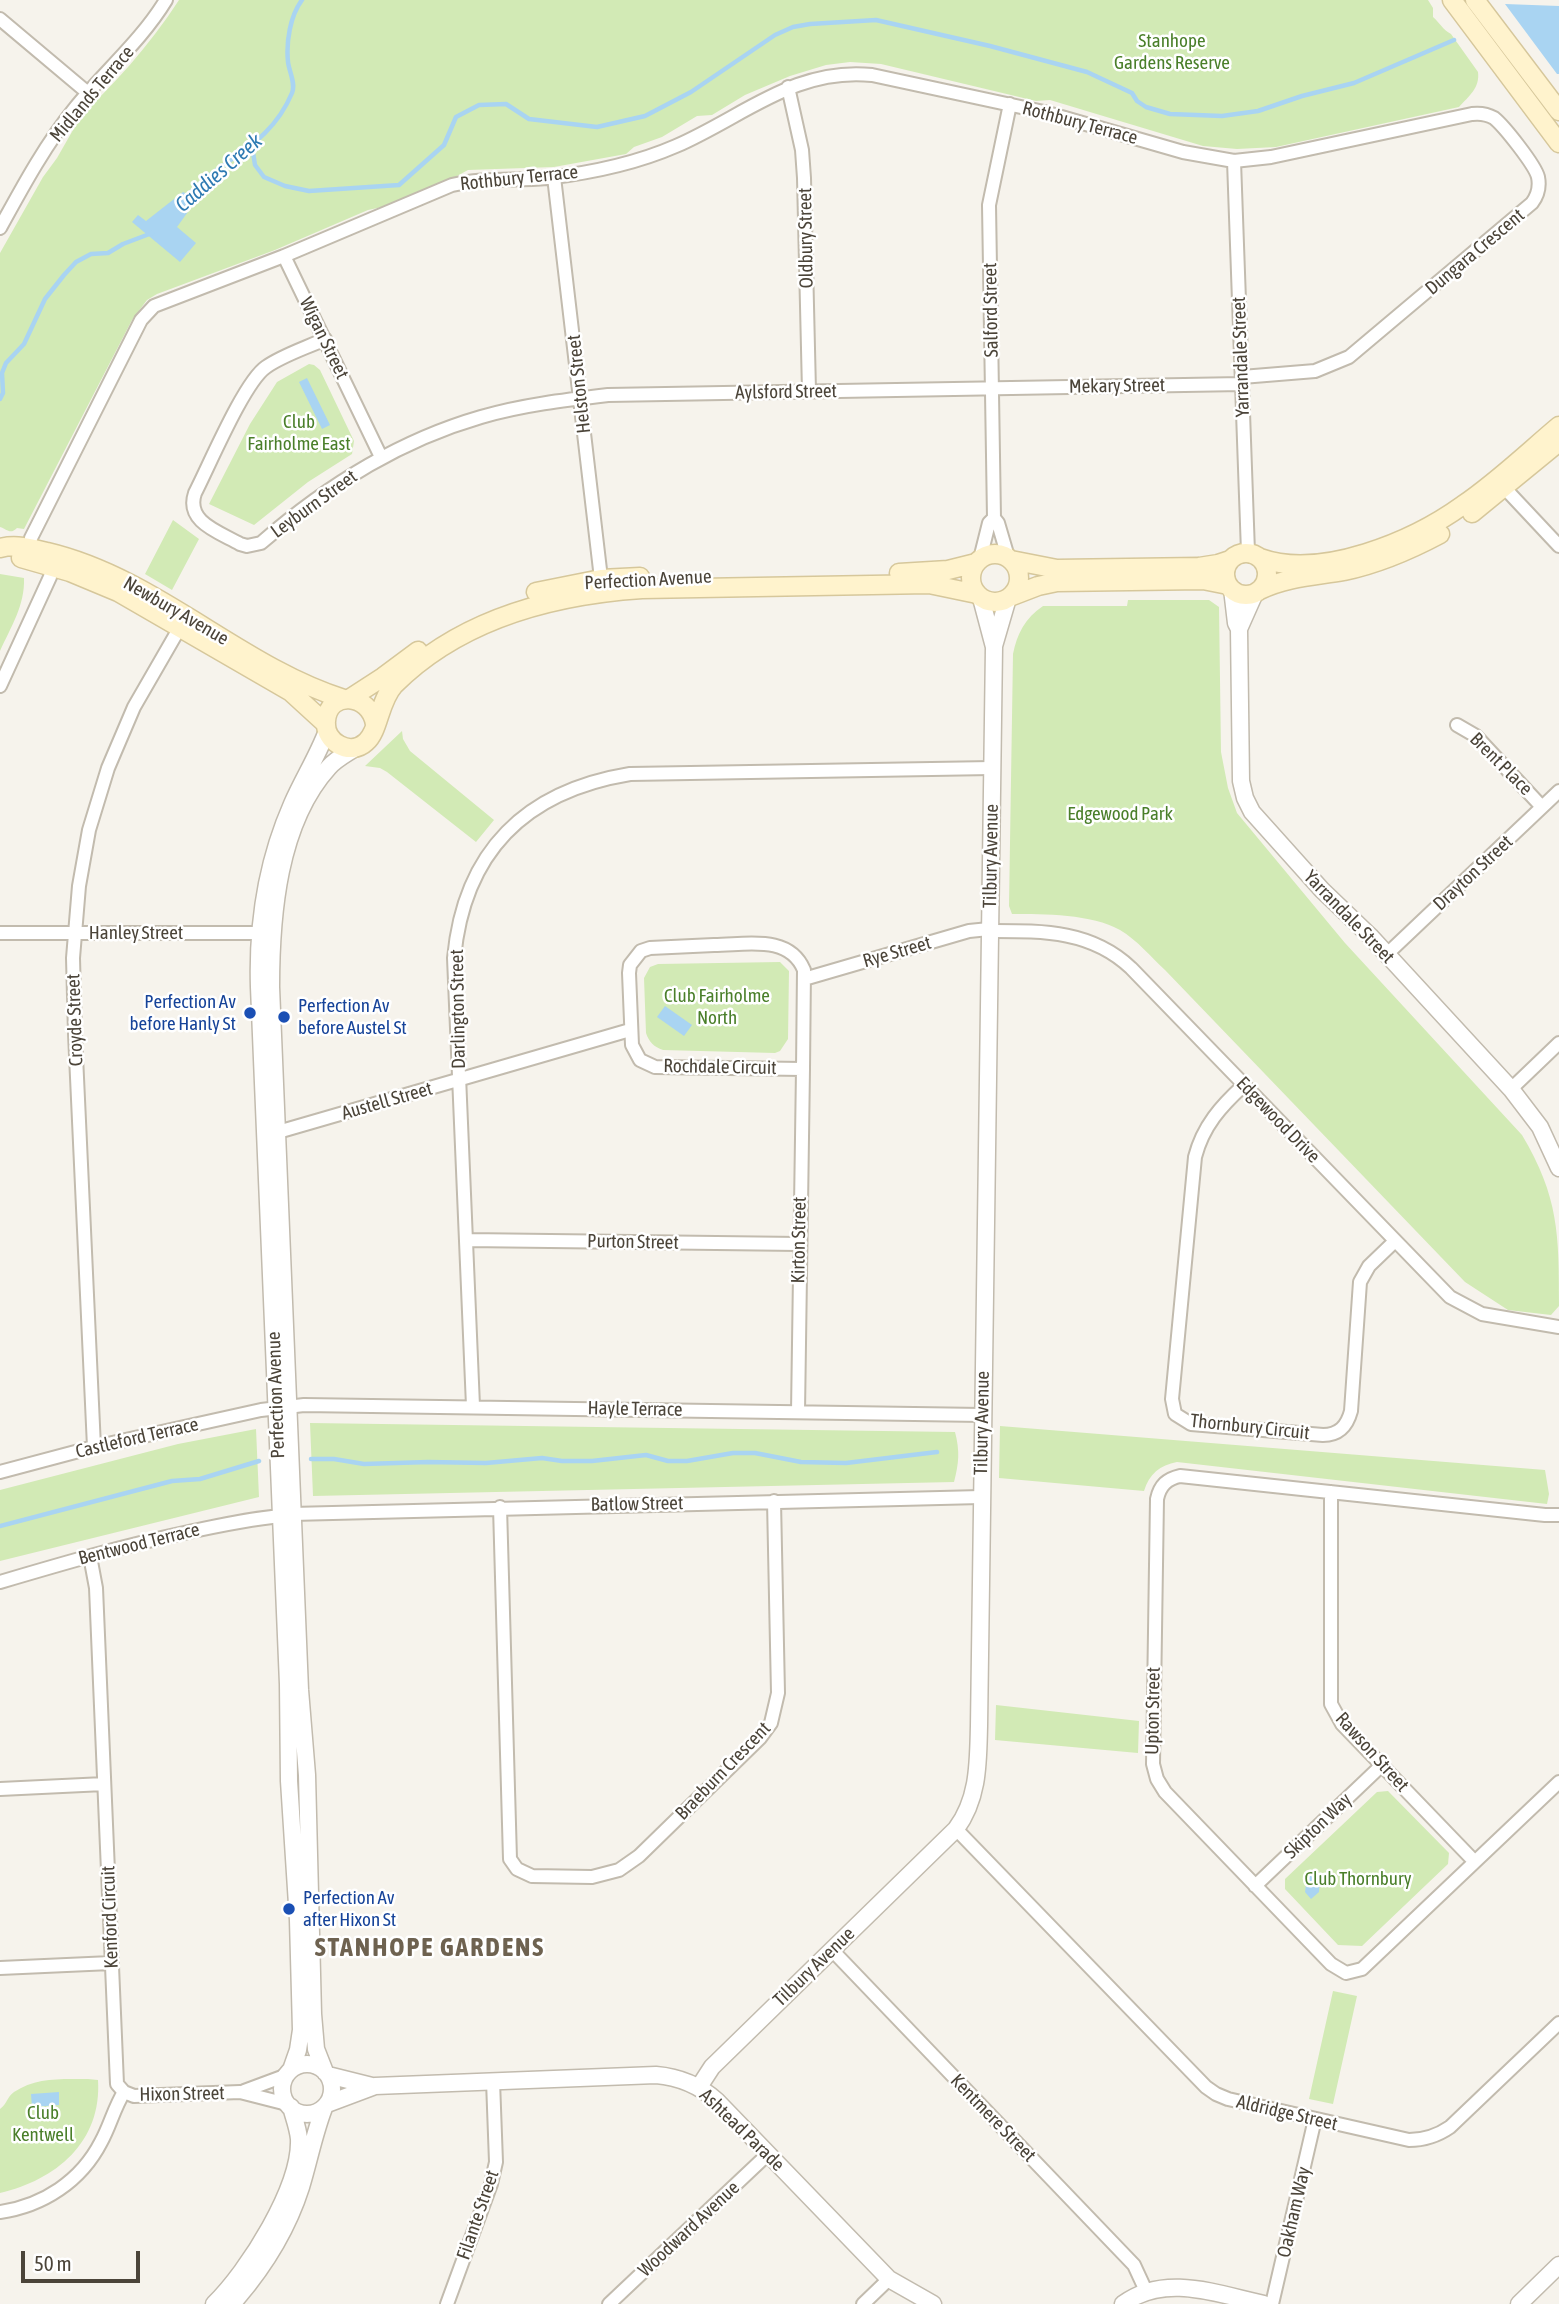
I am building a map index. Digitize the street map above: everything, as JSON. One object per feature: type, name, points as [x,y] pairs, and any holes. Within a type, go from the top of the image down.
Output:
[{"type":"main road","points":[[1452,0],[1559,144]]},
{"type":"main road","points":[[1475,0],[1559,111]]},
{"type":"main road","points":[[1230,560],[1203,566],[1057,569],[994,554],[978,561],[972,569],[971,582],[979,596],[994,602],[1057,582],[1203,580],[1230,587],[1243,594],[1257,592],[1287,579],[1362,566],[1412,548],[1454,526],[1559,426]]},
{"type":"main road","points":[[1230,587],[1225,569],[1230,560],[1238,554],[1254,555],[1289,565],[1310,564],[1341,559],[1382,546],[1447,516],[1501,484],[1559,442]]},
{"type":"main road","name":"Newbury Avenue","points":[[0,549],[11,545],[70,558],[107,572],[146,592],[183,622],[291,692],[326,728]]},
{"type":"main road","name":"Newbury Avenue","points":[[0,549],[103,585],[183,622],[299,682],[347,699]]},
{"type":"main road","points":[[1254,555],[1264,562],[1268,574],[1264,585],[1257,592]]},
{"type":"main road","points":[[1010,558],[1016,566],[1019,582],[1010,597]]},
{"type":"main road","name":"Perfection Avenue","points":[[347,699],[466,620],[530,594],[601,585],[911,573],[948,570],[978,561]]},
{"type":"main road","name":"Perfection Avenue","points":[[375,724],[392,688],[441,648],[480,626],[525,608],[601,585],[642,589],[929,584],[979,596]]},
{"type":"main road","points":[[347,699],[357,700],[370,709],[375,724],[367,742],[355,748],[335,743],[326,728],[329,711],[338,702],[347,699]]},
{"type":"street","name":"Midlands Terrace","points":[[0,228],[51,140],[88,93],[129,51],[166,0]]},
{"type":"street","points":[[0,19],[88,93]]},
{"type":"street","name":"Rothbury Terrace","points":[[30,548],[31,538],[57,484],[147,312],[160,303],[284,256],[452,185],[479,180],[555,177],[612,166],[674,147],[788,88],[830,75],[849,73],[873,75],[1010,104],[1183,152],[1234,161]]},
{"type":"street","name":"Oldbury Street","points":[[788,88],[802,150],[804,178],[809,391]]},
{"type":"street","name":"Salford Street","points":[[1010,104],[989,205],[994,518],[1010,558]]},
{"type":"street","name":"Dungara Crescent","points":[[1234,161],[1271,157],[1481,113],[1500,124],[1536,171],[1539,189],[1532,203],[1349,357],[1315,371],[1242,380]]},
{"type":"street","name":"Yarrandale Street","points":[[1234,161],[1242,380],[1254,555]]},
{"type":"street","name":"Helston Street","points":[[555,177],[601,585]]},
{"type":"street","name":"Wigan Street","points":[[284,256],[382,457]]},
{"type":"street","name":"Leyburn Street","points":[[325,339],[268,365],[252,382],[195,493],[192,501],[195,516],[240,544],[255,545],[327,490],[382,457],[453,426],[482,416],[580,398]]},
{"type":"street","name":"Mekary Street","points":[[992,388],[1242,380]]},
{"type":"street","name":"Aylsford Street","points":[[580,398],[608,395],[992,388]]},
{"type":"street","points":[[1501,484],[1559,546]]},
{"type":"street","name":"Salford Street","points":[[978,561],[989,523],[994,518]]},
{"type":"street","points":[[0,686],[52,566]]},
{"type":"street","name":"Yarrandale Street","points":[[1230,587],[1239,629],[1241,781],[1248,806],[1260,823],[1322,890],[1387,955],[1511,1089],[1539,1127],[1559,1168]]},
{"type":"street","name":"Yarrandale Street","points":[[1239,629],[1257,592]]},
{"type":"street","name":"Tilbury Avenue","points":[[979,596],[994,647]]},
{"type":"street","name":"Tilbury Avenue","points":[[699,2087],[712,2067],[957,1829],[972,1800],[977,1774],[994,647],[1010,597]]},
{"type":"street","name":"Croyde Street","points":[[94,1447],[75,1034],[74,933],[83,859],[97,799],[134,707],[183,622]]},
{"type":"street","name":"Brent Place","points":[[1457,725],[1476,736],[1542,807]]},
{"type":"street","name":"Perfection Avenue","points":[[326,728],[313,765],[293,802],[277,842],[267,882],[265,933],[271,987],[271,1134],[287,1515],[307,1785],[313,2014],[316,2049],[327,2074]]},
{"type":"street","name":"Perfection Avenue","points":[[265,933],[285,856],[307,800],[330,767],[355,748]]},
{"type":"street","name":"Darlington Street","points":[[473,1406],[454,958],[464,903],[494,847],[523,817],[556,796],[580,785],[630,774],[992,768]]},
{"type":"street","name":"Drayton Street","points":[[1387,955],[1559,791]]},
{"type":"street","name":"Rye Street","points":[[804,979],[968,931],[990,930]]},
{"type":"street","name":"Edgewood Drive","points":[[990,930],[1065,933],[1111,951],[1131,968],[1450,1297],[1470,1309],[1494,1317],[1559,1327]]},
{"type":"street","name":"Hanley Street","points":[[0,933],[265,933]]},
{"type":"street","name":"Rochdale Circuit","points":[[778,945],[795,953],[804,970],[804,979],[803,1069],[655,1067],[640,1060],[635,1054],[630,1030],[630,965],[641,951],[650,948],[778,945]]},
{"type":"street","name":"Austell Street","points":[[271,1134],[630,1030]]},
{"type":"street","points":[[1511,1089],[1559,1043]]},
{"type":"street","name":"Kirton Street","points":[[797,1412],[803,1069]]},
{"type":"street","name":"Thornbury Circuit","points":[[1244,1085],[1204,1129],[1195,1157],[1172,1399],[1175,1414],[1191,1424],[1323,1435],[1341,1430],[1350,1411],[1360,1282],[1369,1266],[1395,1241]]},
{"type":"street","name":"Purton Street","points":[[467,1240],[799,1244]]},
{"type":"street","name":"Hayle Terrace","points":[[282,1407],[473,1406],[982,1415]]},
{"type":"street","name":"Castleford Terrace","points":[[0,1472],[94,1447],[282,1407]]},
{"type":"street","name":"Upton Street","points":[[1559,1515],[1180,1476],[1163,1483],[1157,1499],[1154,1772],[1166,1793],[1331,1964],[1346,1973],[1362,1969],[1559,1782]]},
{"type":"street","name":"Rawson Street","points":[[1331,1492],[1331,1704],[1342,1724],[1474,1861]]},
{"type":"street","name":"Batlow Street","points":[[287,1515],[500,1507],[981,1497]]},
{"type":"street","name":"Braeburn Crescent","points":[[500,1507],[509,1850],[513,1873],[541,1877],[592,1877],[619,1870],[639,1856],[766,1731],[775,1713],[778,1693],[774,1501]]},
{"type":"street","name":"Perfection Avenue","points":[[287,1515],[289,1781],[301,2000],[300,2043],[289,2072]]},
{"type":"street","name":"Bentwood Terrace","points":[[0,1582],[90,1556],[210,1527],[287,1515]]},
{"type":"street","name":"Kenford Circuit","points":[[90,1556],[96,1588],[116,2080],[124,2092]]},
{"type":"street","name":"Skipton Way","points":[[1255,1886],[1382,1765]]},
{"type":"street","points":[[0,1788],[104,1784]]},
{"type":"street","name":"Aldridge Street","points":[[957,1829],[1211,2091],[1228,2099],[1409,2140],[1423,2140],[1437,2136],[1450,2127],[1559,2023]]},
{"type":"street","name":"Kentmere Street","points":[[832,1950],[1134,2265],[1146,2291]]},
{"type":"street","points":[[0,1968],[111,1963]]},
{"type":"street","points":[[214,2304],[233,2284],[258,2248],[284,2197],[299,2141],[282,2089],[289,2072],[305,2064],[313,2065],[327,2074],[332,2090],[313,2137],[302,2184],[286,2225],[256,2276],[232,2304]]},
{"type":"street","name":"Hixon Street","points":[[240,2092],[289,2072]]},
{"type":"street","name":"Ashtead Parade","points":[[327,2074],[375,2087],[656,2075],[678,2078],[699,2087],[717,2101],[889,2279],[933,2304]]},
{"type":"street","name":"Filante Street","points":[[447,2304],[491,2184],[496,2162],[493,2081]]},
{"type":"street","name":"Ashtead Parade","points":[[326,2106],[375,2087]]},
{"type":"street","points":[[0,2212],[36,2203],[74,2178],[95,2153],[115,2106],[124,2092]]},
{"type":"street","name":"Hixon Street","points":[[124,2092],[134,2096],[240,2092],[289,2106]]},
{"type":"street","points":[[289,2106],[297,2112],[311,2114],[326,2106]]},
{"type":"street","name":"Oakham Way","points":[[1272,2304],[1315,2119]]},
{"type":"street","name":"Woodward Avenue","points":[[609,2304],[768,2154]]},
{"type":"street","points":[[1519,2304],[1559,2265]]},
{"type":"street","points":[[863,2304],[889,2279]]},
{"type":"street","points":[[1123,2304],[1146,2291],[1169,2287],[1191,2288],[1264,2304]]},
{"type":"green space","name":"Stanhope Gardens Reserve","points":[[179,0],[1428,0],[1433,8],[1433,17],[1451,34],[1478,72],[1478,78],[1473,91],[1459,107],[1276,147],[1237,149],[1203,146],[1050,100],[1036,101],[881,64],[850,62],[826,65],[790,76],[745,95],[712,115],[697,116],[662,137],[634,147],[626,154],[554,167],[468,170],[428,188],[406,202],[368,210],[147,300],[132,320],[24,529],[8,531],[0,527],[0,253],[73,130],[74,122],[130,64]]},
{"type":"green space","name":"Club Fairholme East","points":[[309,364],[320,370],[354,441],[352,454],[308,482],[254,525],[209,504],[250,424],[277,382]]},
{"type":"green space","points":[[173,520],[199,539],[172,590],[145,574]]},
{"type":"green space","points":[[0,574],[24,578],[24,588],[20,607],[0,651]]},
{"type":"green space","name":"Edgewood Park","points":[[1128,600],[1209,600],[1219,607],[1221,752],[1228,788],[1237,813],[1345,943],[1522,1135],[1543,1178],[1554,1217],[1559,1306],[1551,1315],[1508,1310],[1465,1282],[1165,970],[1126,934],[1109,925],[1082,918],[1012,914],[1009,906],[1013,654],[1017,640],[1027,621],[1043,606],[1127,606]]},
{"type":"green space","points":[[402,731],[410,751],[494,820],[476,842],[387,772],[365,766]]},
{"type":"green space","name":"Club Fairholme North","points":[[780,962],[789,971],[788,1039],[780,1051],[663,1050],[654,1046],[649,1039],[646,1033],[644,978],[650,967],[658,964]]},
{"type":"green space","points":[[310,1423],[955,1432],[958,1457],[954,1482],[313,1496]]},
{"type":"green space","points":[[1000,1426],[1545,1470],[1549,1494],[1547,1504],[1177,1462],[1156,1471],[1144,1491],[999,1478]]},
{"type":"green space","points":[[256,1429],[259,1497],[0,1561],[0,1490],[178,1444]]},
{"type":"green space","points":[[996,1705],[1139,1721],[1138,1753],[995,1740]]},
{"type":"green space","name":"Club Thornbury","points":[[1388,1791],[1449,1853],[1448,1864],[1362,1946],[1338,1945],[1285,1889],[1285,1879],[1377,1792]]},
{"type":"green space","points":[[1333,1991],[1357,1996],[1333,2104],[1309,2099]]},
{"type":"green space","name":"Club Kentwell","points":[[98,2080],[97,2102],[84,2140],[72,2155],[40,2179],[0,2193],[0,2109],[10,2096],[22,2087],[40,2081]]},
{"type":"water","points":[[1505,4],[1559,6],[1559,74],[1557,74]]},
{"type":"water","points":[[183,192],[194,197],[195,202],[177,227],[196,243],[180,262],[132,222],[138,215],[146,221]]},
{"type":"water","points":[[307,378],[330,425],[322,429],[299,382]]},
{"type":"water","points":[[665,1006],[692,1025],[684,1036],[657,1017]]},
{"type":"water","points":[[1310,1870],[1320,1875],[1319,1892],[1311,1899],[1305,1892],[1303,1877]]},
{"type":"water","points":[[59,2092],[59,2105],[32,2107],[31,2094]]},
{"type":"waterway","name":"Caddies Creek","points":[[186,197],[200,183],[258,140],[282,112],[293,89],[288,38],[294,14],[302,0]]},
{"type":"waterway","points":[[252,146],[255,165],[264,177],[285,186],[309,191],[399,185],[444,145],[456,117],[479,105],[506,104],[529,119],[597,127],[645,116],[691,92],[775,35],[793,27],[810,24],[876,20],[1087,72],[1132,93],[1137,101],[1146,107],[1170,114],[1222,116],[1258,111],[1354,83],[1454,40]]},
{"type":"waterway","name":"Caddies Creek","points":[[0,399],[3,393],[2,373],[6,363],[24,344],[45,299],[64,275],[76,262],[91,254],[108,253],[152,233]]},
{"type":"waterway","points":[[311,1459],[334,1459],[364,1464],[486,1463],[542,1458],[592,1461],[646,1455],[668,1461],[687,1461],[733,1453],[755,1453],[801,1462],[846,1463],[937,1452]]},
{"type":"waterway","points":[[0,1526],[172,1481],[200,1479],[259,1461]]},
{"type":"place","name":"Perfection Av before Hanly St","points":[[250,1013]]},
{"type":"place","name":"Perfection Av before Austel St","points":[[284,1017]]},
{"type":"place","name":"Perfection Av after Hixon St","points":[[289,1909]]},
{"type":"district","name":"STANHOPE GARDENS","points":[[430,1948]]}]
